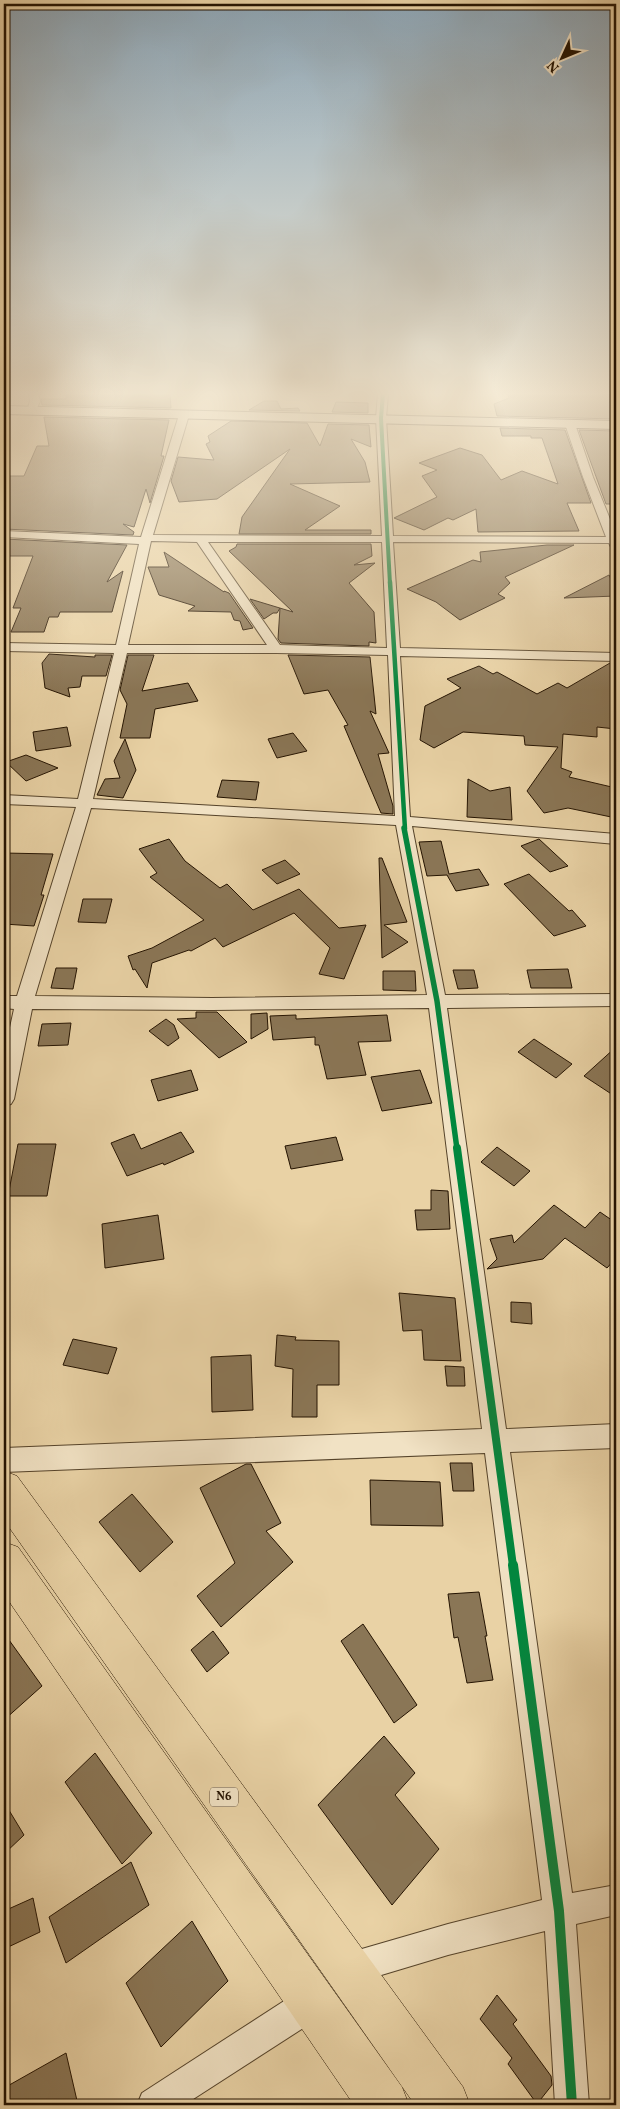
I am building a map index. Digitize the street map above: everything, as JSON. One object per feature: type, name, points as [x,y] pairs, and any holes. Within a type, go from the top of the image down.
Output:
[{"type":"highway","name":"N6","points":[[4,1489],[445,2105]]},
{"type":"highway","points":[[4,1562],[384,2105]]},
{"type":"street","points":[[4,1099],[24,1002],[84,805],[146,539],[160,492]]},
{"type":"street","points":[[386,492],[403,821],[437,1001],[559,1911],[572,2105]]},
{"type":"street","points":[[4,534],[146,539],[615,543],[594,492]]},
{"type":"street","points":[[200,538],[276,649]]},
{"type":"street","points":[[4,648],[121,650],[276,649],[616,657]]},
{"type":"street","points":[[4,799],[84,805],[403,821],[616,839]]},
{"type":"street","points":[[4,1002],[212,1004],[616,1000]]},
{"type":"street","points":[[4,1460],[616,1436]]},
{"type":"street","points":[[347,1969],[412,1949],[559,1911],[616,1900]]},
{"type":"street","points":[[154,2105],[313,2002]]},
{"type":"building","points":[[4,492],[145,492],[134,527],[123,524],[134,532],[133,535],[4,529]]},
{"type":"building","points":[[147,492],[153,492],[150,503]]},
{"type":"building","points":[[175,492],[227,492],[217,499],[179,502]]},
{"type":"building","points":[[259,492],[309,492],[340,506],[305,530],[371,530],[371,534],[239,534],[242,517]]},
{"type":"building","points":[[434,492],[587,492],[591,503],[567,503],[579,531],[478,532],[476,509],[453,520],[448,518],[424,530],[394,518],[437,497]]},
{"type":"building","points":[[602,492],[616,492],[616,504],[606,504]]},
{"type":"building","points":[[4,539],[127,545],[107,582],[123,571],[112,612],[60,612],[58,617],[49,617],[44,632],[11,632],[21,608],[13,608],[33,556],[4,556]]},
{"type":"building","points":[[237,544],[371,544],[372,556],[354,565],[375,563],[349,583],[374,612],[376,643],[369,642],[369,646],[281,643],[278,639],[280,608],[293,612],[229,551],[236,547]]},
{"type":"building","points":[[547,545],[574,545],[505,577],[510,583],[498,594],[505,598],[460,620],[436,602],[407,589],[473,560],[481,562],[480,552]]},
{"type":"building","points":[[164,552],[224,592],[229,593],[253,628],[243,630],[240,621],[234,620],[231,612],[188,611],[195,606],[159,595],[148,567],[169,567]]},
{"type":"building","points":[[609,575],[616,589],[616,596],[564,598]]},
{"type":"building","points":[[250,599],[280,608],[277,613],[273,613],[264,619]]},
{"type":"building","points":[[49,654],[95,657],[95,655],[112,655],[106,676],[82,676],[80,687],[68,688],[70,697],[45,688],[42,663]]},
{"type":"building","points":[[128,655],[154,655],[142,691],[188,683],[198,701],[155,709],[150,738],[120,738],[127,704],[120,690]]},
{"type":"building","points":[[288,655],[370,657],[376,714],[370,711],[389,753],[378,754],[393,806],[393,814],[381,813],[344,726],[348,725],[328,690],[304,694]]},
{"type":"building","points":[[610,663],[616,663],[616,729],[597,727],[597,737],[563,734],[561,768],[572,772],[569,777],[616,788],[616,818],[568,808],[544,813],[527,791],[558,747],[525,745],[524,736],[463,732],[434,748],[420,740],[425,706],[461,688],[447,679],[479,666],[493,674],[497,672],[537,694],[558,683],[567,688]]},
{"type":"building","points":[[67,727],[71,746],[36,751],[33,732]]},
{"type":"building","points":[[293,733],[307,751],[277,758],[268,739]]},
{"type":"building","points":[[125,739],[136,770],[123,798],[97,795],[105,779],[120,778],[114,761]]},
{"type":"building","points":[[26,755],[58,768],[26,781],[6,762]]},
{"type":"building","points":[[468,779],[490,791],[510,787],[512,820],[467,817]]},
{"type":"building","points":[[222,780],[259,782],[256,800],[217,797]]},
{"type":"building","points":[[169,839],[185,861],[220,888],[227,884],[253,910],[299,889],[339,928],[366,925],[344,979],[319,974],[330,948],[294,913],[223,947],[215,938],[191,951],[189,950],[152,963],[147,988],[135,969],[133,970],[128,956],[152,948],[204,920],[150,877],[157,873],[139,849]]},
{"type":"building","points":[[539,839],[568,866],[550,872],[521,846]]},
{"type":"building","points":[[441,841],[449,874],[479,869],[489,885],[456,891],[447,875],[427,876],[419,842]]},
{"type":"building","points":[[4,853],[53,854],[41,895],[44,895],[34,926],[4,924]]},
{"type":"building","points":[[379,858],[382,858],[407,922],[384,925],[408,942],[382,958]]},
{"type":"building","points":[[285,860],[300,874],[277,884],[262,870]]},
{"type":"building","points":[[529,874],[569,911],[572,910],[586,926],[554,936],[504,884]]},
{"type":"building","points":[[83,899],[112,899],[106,923],[78,922]]},
{"type":"building","points":[[56,968],[77,968],[73,989],[51,988]]},
{"type":"building","points":[[568,969],[572,988],[531,988],[527,970]]},
{"type":"building","points":[[453,970],[474,970],[478,988],[458,989]]},
{"type":"building","points":[[383,971],[415,971],[416,991],[383,990]]},
{"type":"building","points":[[196,1012],[217,1012],[247,1042],[219,1058],[177,1019],[196,1018]]},
{"type":"building","points":[[267,1013],[268,1029],[251,1039],[251,1014]]},
{"type":"building","points":[[296,1015],[296,1019],[387,1015],[391,1041],[358,1042],[366,1075],[327,1079],[319,1045],[315,1045],[315,1037],[273,1040],[270,1016]]},
{"type":"building","points":[[166,1019],[174,1025],[179,1038],[168,1046],[149,1031]]},
{"type":"building","points":[[71,1023],[68,1045],[38,1046],[42,1024]]},
{"type":"building","points":[[534,1039],[572,1064],[556,1078],[518,1052]]},
{"type":"building","points":[[616,1047],[616,1097],[584,1076]]},
{"type":"building","points":[[191,1070],[198,1090],[158,1101],[151,1080]]},
{"type":"building","points":[[420,1070],[432,1103],[382,1111],[371,1077]]},
{"type":"building","points":[[181,1132],[194,1152],[164,1165],[163,1163],[127,1176],[111,1143],[134,1134],[141,1149]]},
{"type":"building","points":[[336,1137],[343,1160],[291,1169],[285,1146]]},
{"type":"building","points":[[18,1144],[56,1144],[47,1196],[8,1196]]},
{"type":"building","points":[[497,1147],[530,1171],[514,1186],[481,1162]]},
{"type":"building","points":[[431,1190],[448,1191],[450,1229],[417,1230],[415,1210],[431,1210]]},
{"type":"building","points":[[554,1205],[585,1228],[600,1212],[616,1223],[616,1258],[607,1268],[565,1238],[543,1259],[487,1269],[497,1259],[490,1239],[512,1235],[514,1243]]},
{"type":"building","points":[[158,1215],[164,1259],[105,1268],[102,1224]]},
{"type":"building","points":[[399,1293],[455,1298],[461,1361],[424,1360],[422,1330],[403,1331]]},
{"type":"building","points":[[511,1302],[531,1303],[532,1324],[511,1322]]},
{"type":"building","points":[[277,1335],[296,1337],[295,1340],[339,1341],[339,1385],[317,1385],[317,1417],[292,1417],[293,1369],[275,1366]]},
{"type":"building","points":[[73,1339],[117,1348],[108,1374],[63,1365]]},
{"type":"building","points":[[251,1355],[253,1410],[212,1412],[211,1357]]},
{"type":"building","points":[[445,1366],[464,1367],[465,1386],[447,1386]]},
{"type":"building","points":[[450,1463],[472,1463],[474,1491],[453,1491]]},
{"type":"building","points":[[246,1464],[251,1464],[281,1523],[266,1531],[293,1562],[221,1627],[197,1596],[235,1563],[200,1488]]},
{"type":"building","points":[[370,1480],[440,1482],[443,1526],[371,1525]]},
{"type":"building","points":[[132,1494],[173,1542],[140,1572],[99,1522]]},
{"type":"building","points":[[479,1592],[493,1680],[467,1683],[458,1637],[454,1638],[448,1594]]},
{"type":"building","points":[[363,1624],[417,1705],[394,1723],[341,1641]]},
{"type":"building","points":[[213,1631],[229,1653],[207,1672],[191,1650]]},
{"type":"building","points":[[4,1633],[42,1686],[4,1720]]},
{"type":"building","points":[[384,1736],[415,1773],[395,1795],[439,1849],[392,1905],[318,1805]]},
{"type":"building","points":[[95,1753],[152,1833],[122,1864],[65,1782]]},
{"type":"building","points":[[4,1802],[24,1835],[4,1854]]},
{"type":"building","points":[[131,1862],[149,1905],[66,1963],[49,1917]]},
{"type":"building","points":[[33,1898],[40,1932],[4,1949],[4,1911]]},
{"type":"building","points":[[192,1921],[228,1981],[161,2047],[126,1983]]},
{"type":"building","points":[[497,1995],[517,2020],[513,2024],[551,2076],[552,2085],[537,2104],[508,2064],[512,2058],[480,2019]]},
{"type":"building","points":[[66,2053],[78,2105],[4,2105],[4,2088]]},
{"type":"cycle path","points":[[385,492],[403,821],[437,1001],[559,1911],[572,2105]]}]
